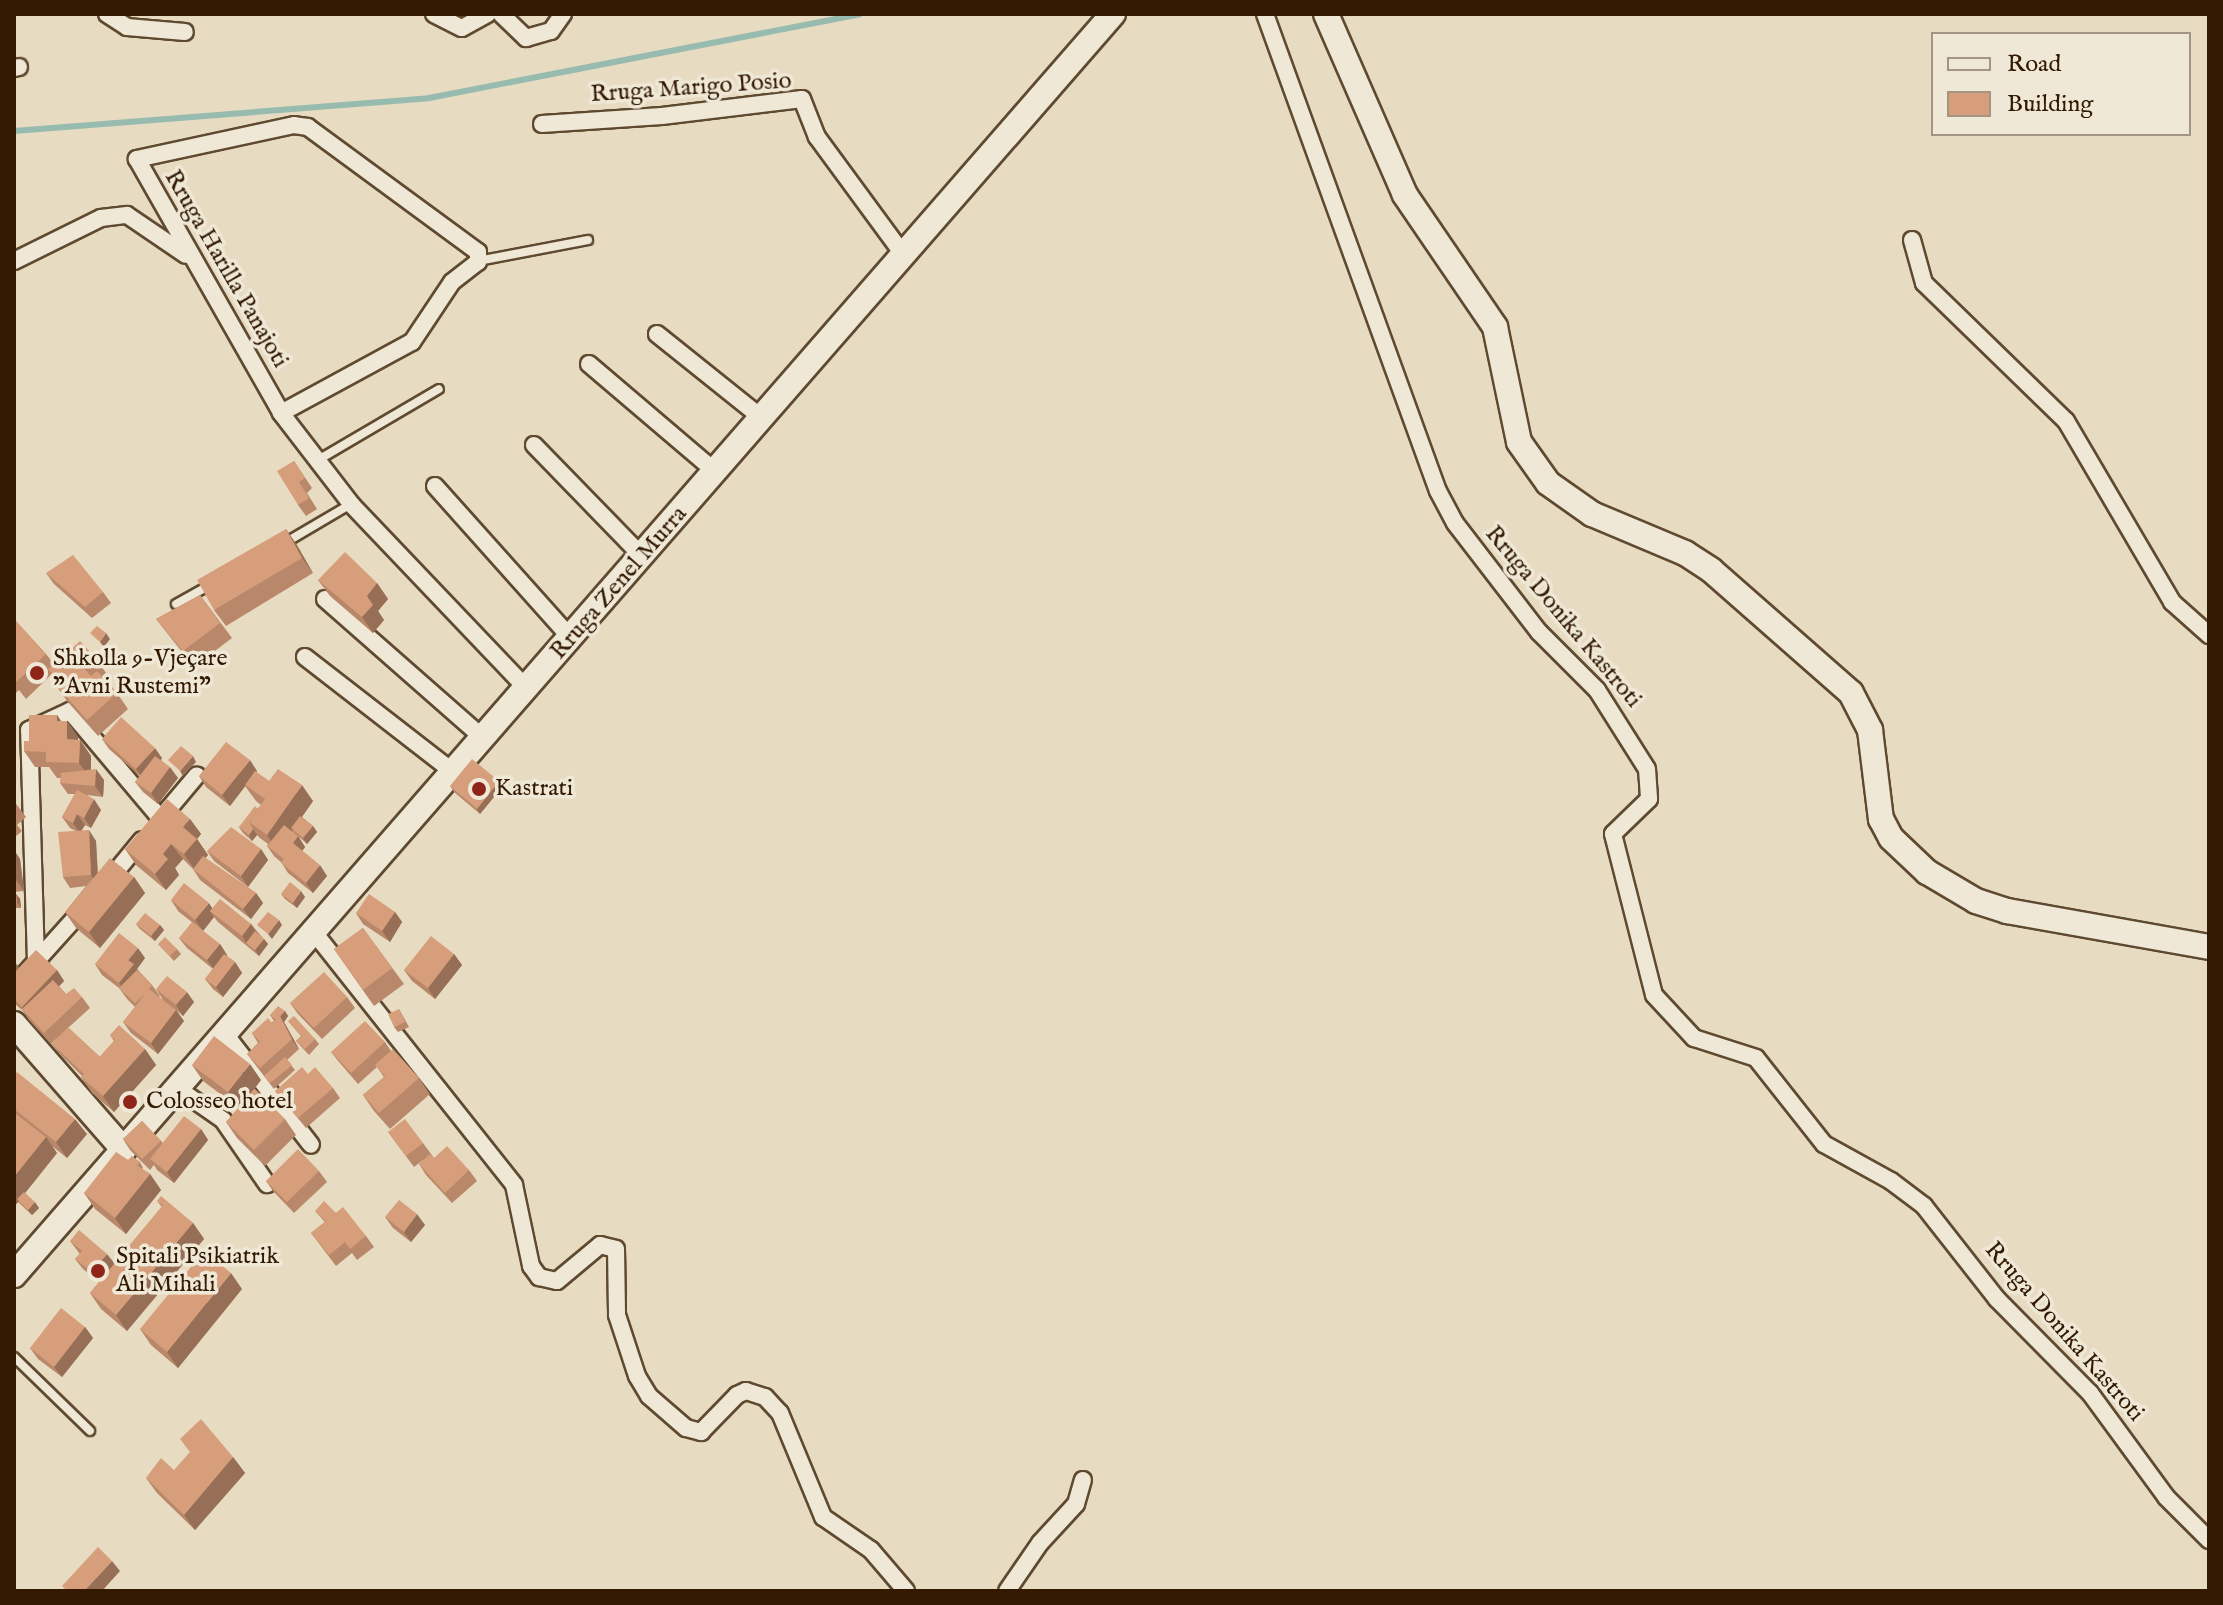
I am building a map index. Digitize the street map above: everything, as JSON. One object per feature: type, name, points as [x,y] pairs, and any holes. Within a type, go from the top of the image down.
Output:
[{"type":"main road","name":"Rruga Zenel Murra","points":[[14,1275],[905,257],[1113,14]]},
{"type":"main road","points":[[1326,14],[1405,195],[1495,327],[1519,442],[1548,483],[1592,514],[1685,553],[1711,570],[1851,693],[1870,730],[1881,819],[1891,838],[1927,872],[1976,901],[2007,911],[2209,947]]},
{"type":"main road","points":[[14,1024],[124,1150]]},
{"type":"street","points":[[107,14],[127,27],[185,32]]},
{"type":"street","points":[[434,14],[462,28],[487,14]]},
{"type":"street","points":[[501,14],[526,38],[551,31],[563,14]]},
{"type":"street","name":"Rruga Donika Kastroti","points":[[1265,14],[1438,491],[1463,534],[1539,632],[1597,690],[1647,769],[1649,799],[1613,834],[1654,995],[1694,1038],[1756,1058],[1824,1144],[1891,1181],[1924,1206],[1997,1299],[2090,1393],[2166,1497],[2209,1540]]},
{"type":"street","name":"Rruga Marigo Posio","points":[[542,124],[802,99],[817,137],[905,257]]},
{"type":"street","name":"Rruga Harilla Panajoti","points":[[478,262],[478,252],[468,242],[320,135],[294,125],[137,159],[189,256],[281,413],[351,504],[526,688]]},
{"type":"street","points":[[14,261],[101,218],[127,215],[189,256]]},
{"type":"street","points":[[1912,240],[1924,283],[2066,421],[2172,602],[2209,635]]},
{"type":"street","points":[[281,413],[412,342],[452,282],[478,262]]},
{"type":"street","points":[[657,334],[763,419]]},
{"type":"street","points":[[589,364],[716,472]]},
{"type":"street","points":[[534,445],[643,557]]},
{"type":"street","points":[[435,486],[572,639]]},
{"type":"street","points":[[325,599],[482,737]]},
{"type":"street","points":[[305,657],[452,771]]},
{"type":"street","points":[[36,962],[29,730],[70,711],[160,818]]},
{"type":"street","points":[[14,986],[197,775]]},
{"type":"street","points":[[313,931],[514,1185],[531,1266],[539,1277],[557,1281],[600,1245],[616,1249],[617,1315],[637,1376],[649,1396],[686,1428],[701,1432],[737,1395],[746,1391],[765,1397],[780,1413],[823,1517],[871,1550],[906,1591]]},
{"type":"street","points":[[225,1034],[268,1098],[311,1145]]},
{"type":"street","points":[[177,1088],[230,1117],[267,1184]]},
{"type":"street","points":[[1007,1591],[1080,1498],[1083,1480]]},
{"type":"lane","points":[[478,262],[588,240]]},
{"type":"lane","points":[[318,460],[439,389]]},
{"type":"lane","points":[[273,549],[351,504]]},
{"type":"lane","points":[[176,604],[225,576]]},
{"type":"lane","points":[[14,1357],[90,1431]]},
{"type":"building","points":[[294,461],[305,478],[299,482],[309,498],[298,505],[277,471]]},
{"type":"building","points":[[286,529],[302,558],[214,610],[197,580]]},
{"type":"building","points":[[345,552],[377,583],[367,596],[373,605],[362,617],[318,580]]},
{"type":"building","points":[[73,555],[103,592],[85,607],[46,573]]},
{"type":"building","points":[[200,595],[220,623],[183,651],[156,619]]},
{"type":"building","points":[[14,619],[46,654],[15,683],[14,681]]},
{"type":"building","points":[[97,626],[106,633],[100,642],[90,633]]},
{"type":"building","points":[[80,641],[95,657],[83,667],[91,676],[97,671],[117,693],[87,720],[56,685],[60,681],[48,669]]},
{"type":"building","points":[[29,715],[57,715],[57,721],[67,721],[67,739],[80,740],[79,763],[46,762],[46,752],[24,751],[24,741],[29,741]]},
{"type":"building","points":[[121,717],[155,748],[136,769],[102,739]]},
{"type":"building","points":[[226,742],[250,760],[222,795],[199,776]]},
{"type":"building","points":[[181,746],[193,756],[180,771],[168,760]]},
{"type":"building","points":[[155,756],[170,767],[151,793],[135,782]]},
{"type":"building","name":"Kastrati","points":[[472,759],[499,781],[477,809],[450,786]]},
{"type":"building","points":[[96,769],[95,786],[60,783],[61,773]]},
{"type":"building","points":[[278,769],[302,785],[267,835],[249,822],[265,799],[245,785],[255,771],[269,781]]},
{"type":"building","points":[[77,790],[94,799],[84,818],[77,814],[73,823],[62,817]]},
{"type":"building","points":[[167,799],[190,819],[183,827],[197,839],[184,854],[171,844],[163,854],[168,859],[155,874],[125,849]]},
{"type":"building","points":[[255,806],[258,809],[249,822],[253,829],[249,835],[239,827]]},
{"type":"building","points":[[300,816],[313,826],[303,838],[291,828]]},
{"type":"building","points":[[284,825],[298,836],[293,843],[320,865],[306,883],[281,863],[284,859],[267,846]]},
{"type":"building","points":[[231,827],[261,849],[241,876],[207,851]]},
{"type":"building","points":[[89,830],[91,875],[63,877],[58,832]]},
{"type":"building","points":[[203,856],[256,893],[243,909],[193,869]]},
{"type":"building","points":[[110,858],[134,877],[89,932],[65,912]]},
{"type":"building","points":[[290,882],[301,891],[293,903],[281,894]]},
{"type":"building","points":[[184,883],[209,903],[195,920],[171,900]]},
{"type":"building","points":[[369,894],[395,912],[382,931],[356,913]]},
{"type":"building","points":[[220,899],[251,924],[242,936],[210,911]]},
{"type":"building","points":[[268,912],[279,920],[268,934],[257,925]]},
{"type":"building","points":[[145,913],[160,925],[151,936],[136,924]]},
{"type":"building","points":[[192,922],[220,944],[207,960],[179,938]]},
{"type":"building","points":[[363,928],[392,968],[363,990],[334,949]]},
{"type":"building","points":[[255,931],[264,939],[255,950],[246,943]]},
{"type":"building","points":[[119,933],[138,948],[128,960],[134,964],[119,983],[95,964]]},
{"type":"building","points":[[431,936],[454,954],[428,988],[404,970]]},
{"type":"building","points":[[165,937],[177,949],[170,956],[158,944]]},
{"type":"building","points":[[36,950],[57,970],[22,1007],[14,999],[14,973]]},
{"type":"building","points":[[224,954],[235,962],[216,987],[205,979]]},
{"type":"building","points":[[137,970],[152,985],[149,989],[176,1010],[151,1043],[123,1022],[145,994],[135,1003],[119,988]]},
{"type":"building","points":[[324,972],[347,997],[314,1028],[290,1003]]},
{"type":"building","points":[[167,976],[187,992],[176,1005],[156,989]]},
{"type":"building","points":[[53,980],[66,994],[74,988],[82,997],[44,1033],[22,1009]]},
{"type":"building","points":[[278,1006],[285,1011],[276,1020],[270,1015]]},
{"type":"building","points":[[399,1009],[405,1022],[394,1027],[388,1014]]},
{"type":"building","points":[[280,1016],[292,1039],[260,1068],[247,1054],[260,1042],[252,1033],[268,1018],[272,1023]]},
{"type":"building","points":[[294,1016],[315,1039],[305,1049],[296,1041],[302,1036],[288,1021]]},
{"type":"building","points":[[365,1021],[385,1042],[351,1073],[331,1052]]},
{"type":"building","points":[[119,1025],[145,1049],[103,1096],[81,1077],[115,1040],[110,1035]]},
{"type":"building","points":[[68,1027],[100,1057],[84,1074],[52,1044]]},
{"type":"building","points":[[214,1036],[250,1064],[228,1092],[192,1065]]},
{"type":"building","points":[[393,1049],[419,1078],[379,1113],[363,1095],[385,1076],[375,1065]]},
{"type":"building","points":[[285,1057],[292,1065],[270,1083],[264,1076]]},
{"type":"building","points":[[302,1067],[308,1074],[315,1067],[333,1088],[298,1118],[275,1091]]},
{"type":"building","points":[[17,1072],[75,1119],[56,1142],[14,1109],[14,1076]]},
{"type":"building","points":[[255,1089],[285,1119],[254,1150],[226,1122]]},
{"type":"building","points":[[16,1114],[46,1137],[14,1177],[14,1116]]},
{"type":"building","points":[[184,1116],[201,1129],[167,1172],[150,1159]]},
{"type":"building","points":[[405,1119],[423,1143],[406,1156],[388,1132]]},
{"type":"building","points":[[142,1121],[161,1141],[142,1159],[123,1139]]},
{"type":"building","points":[[447,1146],[469,1170],[445,1193],[419,1164],[430,1154],[434,1158]]},
{"type":"building","points":[[298,1149],[319,1171],[287,1202],[266,1181]]},
{"type":"building","points":[[116,1152],[150,1174],[115,1218],[84,1193]]},
{"type":"building","points":[[132,1156],[140,1162],[137,1166],[128,1160]]},
{"type":"building","points":[[24,1192],[35,1202],[28,1210],[17,1199]]},
{"type":"building","points":[[161,1196],[193,1223],[116,1315],[90,1293],[163,1205],[157,1201]]},
{"type":"building","points":[[399,1200],[417,1214],[404,1232],[385,1217]]},
{"type":"building","points":[[324,1201],[336,1213],[326,1221],[315,1211]]},
{"type":"building","points":[[343,1207],[366,1236],[350,1249],[345,1242],[329,1255],[311,1233]]},
{"type":"building","points":[[79,1230],[107,1254],[92,1272],[75,1259],[82,1251],[70,1241]]},
{"type":"building","points":[[204,1251],[231,1273],[167,1352],[140,1329]]},
{"type":"building","points":[[61,1308],[85,1327],[54,1367],[30,1348]]},
{"type":"building","points":[[201,1419],[233,1457],[184,1515],[146,1478],[161,1458],[174,1470],[190,1452],[180,1439]]},
{"type":"building","points":[[98,1547],[112,1561],[84,1591],[67,1591],[62,1586]]},
{"type":"waterway","points":[[14,131],[429,98],[860,14]]},
{"type":"place","name":"Shkolla 9-Vjeçare \"Avni Rustemi\"","points":[[37,673]]},
{"type":"place","name":"Kastrati","points":[[479,789]]},
{"type":"place","name":"Colosseo hotel","points":[[130,1102]]},
{"type":"place","name":"Spitali Psikiatrik Ali Mihali","points":[[98,1271]]}]
